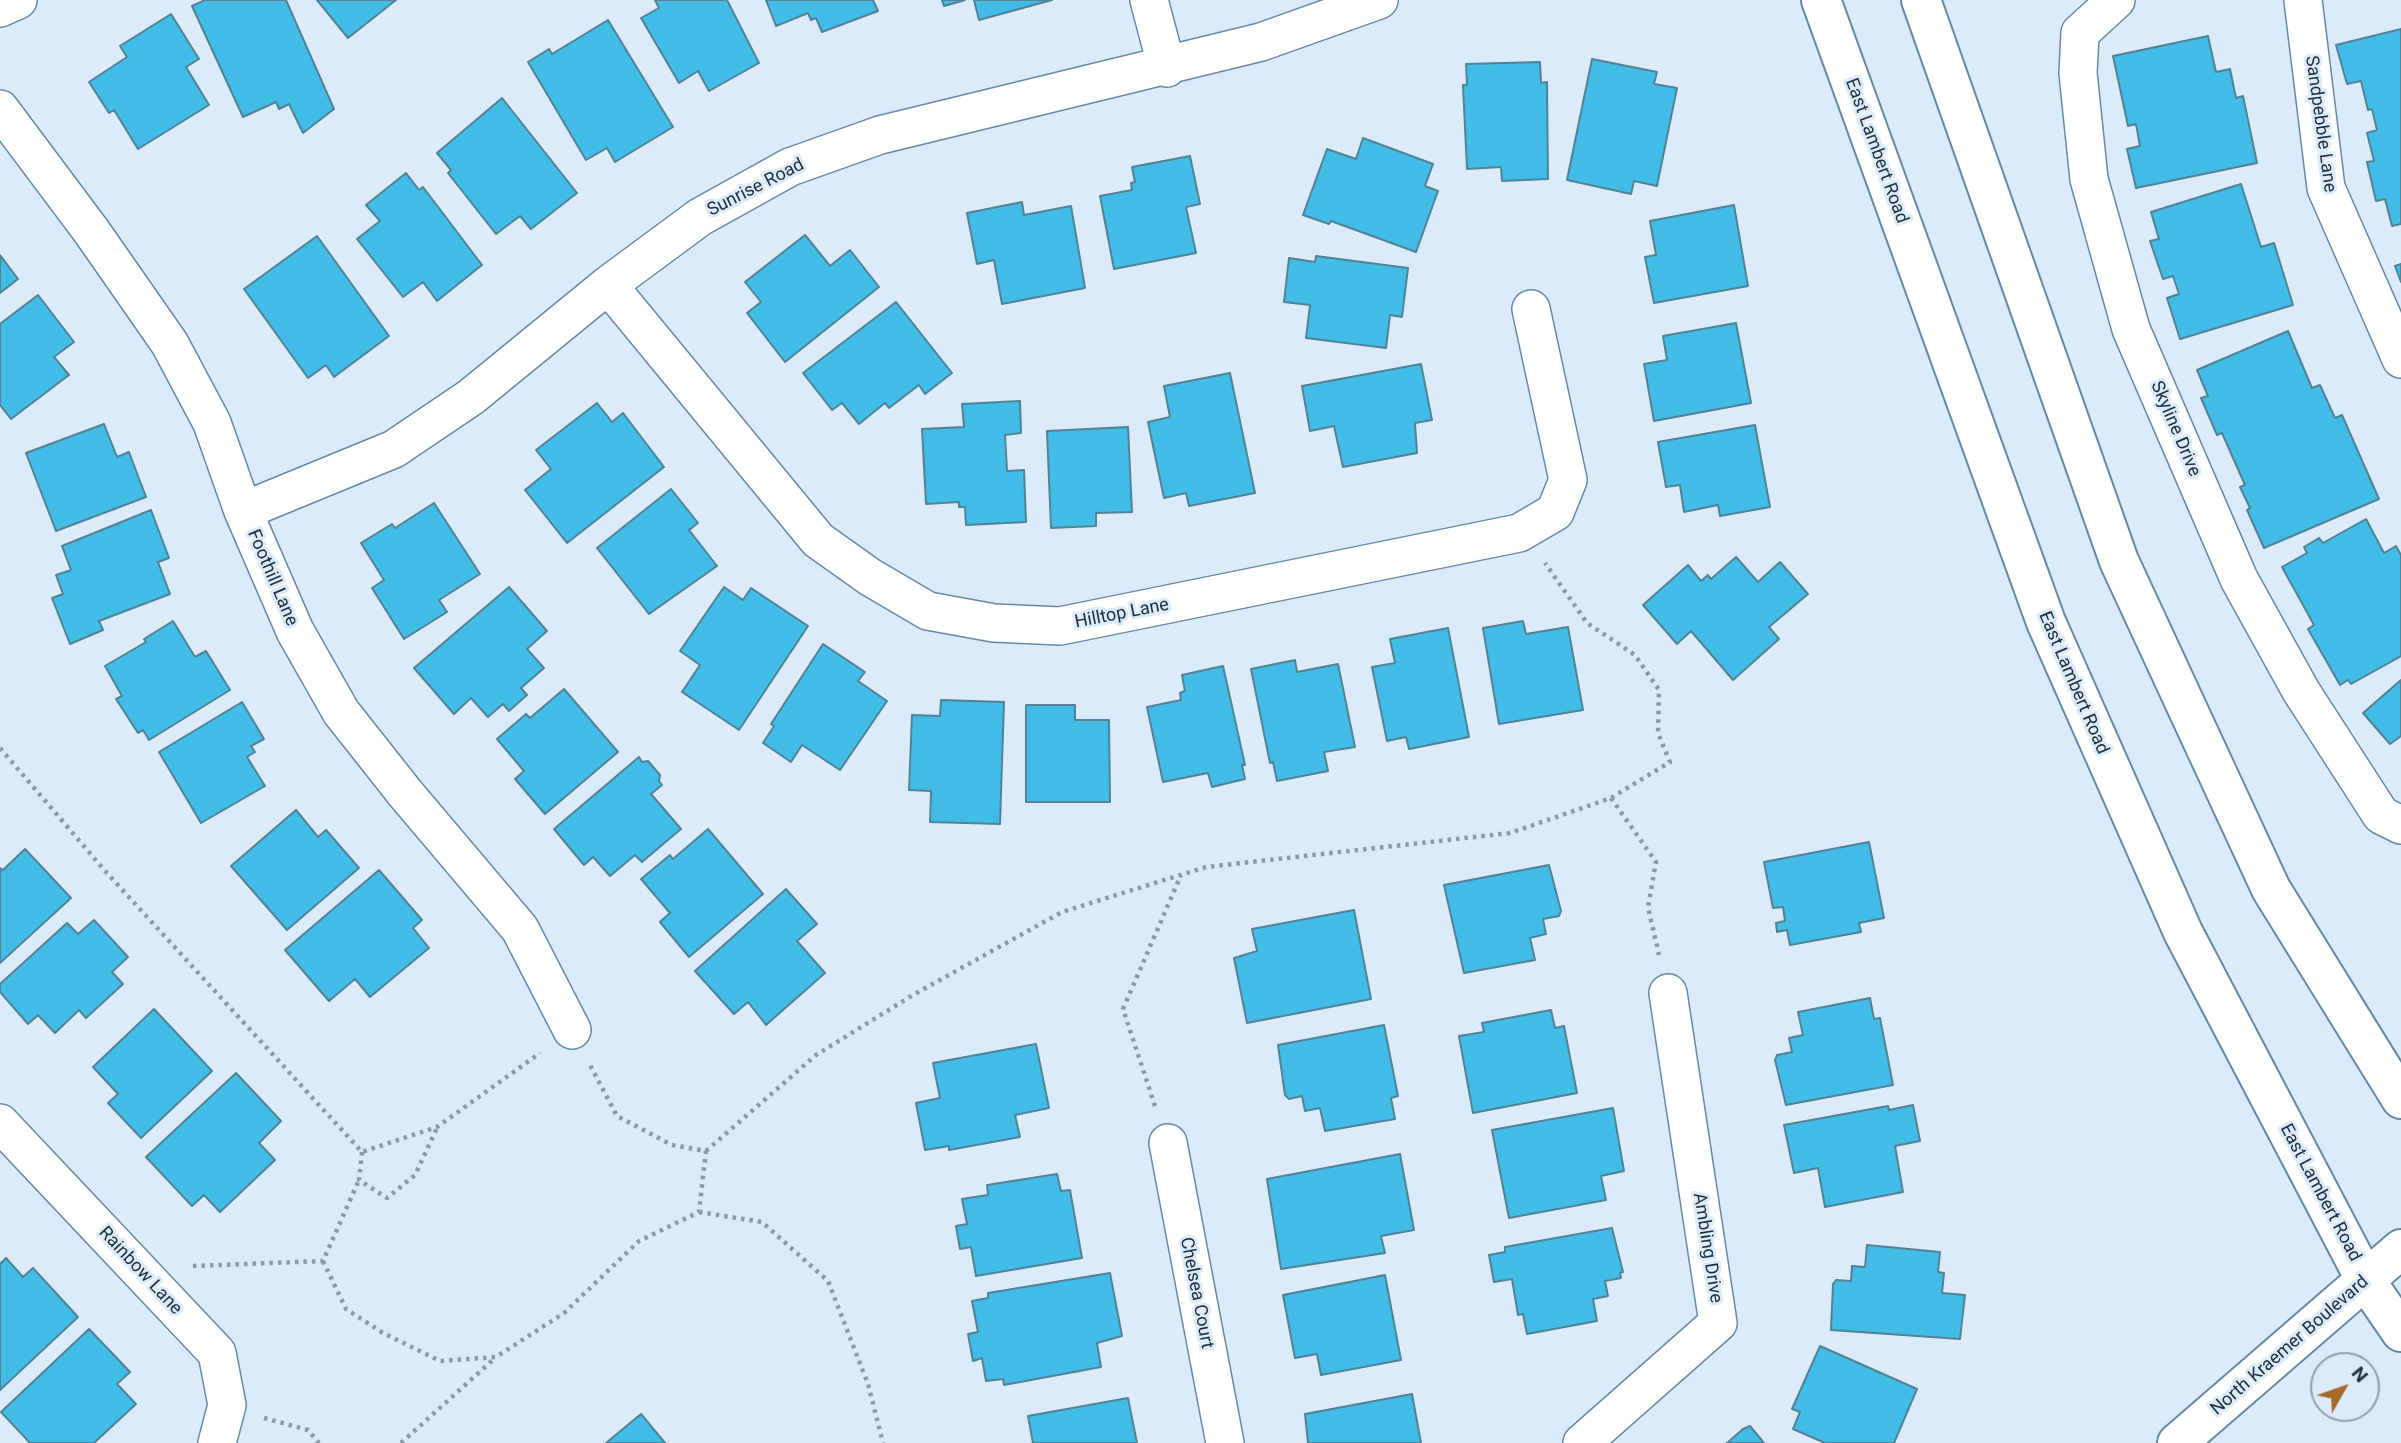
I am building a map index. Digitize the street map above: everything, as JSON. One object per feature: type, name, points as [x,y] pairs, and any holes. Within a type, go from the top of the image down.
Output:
[{"type":"main road","name":"East Lambert Road","points":[[1821,0],[2046,622],[2183,932],[2366,1281],[2401,1332]]},
{"type":"main road","points":[[1921,0],[2119,561],[2271,889],[2401,1099]]},
{"type":"main road","name":"North Kraemer Boulevard","points":[[2177,1443],[2401,1249]]},
{"type":"street","points":[[0,8],[18,0]]},
{"type":"street","points":[[1149,0],[1167,68]]},
{"type":"street","name":"Sunrise Road","points":[[243,511],[394,449],[471,397],[608,285],[700,217],[790,167],[880,135],[1167,68],[1261,43],[1378,0]]},
{"type":"street","name":"Skyline Drive","points":[[2116,0],[2080,33],[2078,73],[2089,179],[2131,329],[2239,579],[2301,691],[2381,814],[2401,825]]},
{"type":"street","name":"Sandpebble Lane","points":[[2303,0],[2326,188],[2401,359]]},
{"type":"street","name":"Foothill Lane","points":[[0,109],[92,232],[170,344],[212,423],[243,511],[295,631],[341,712],[405,793],[520,929],[572,1030]]},
{"type":"street","name":"Hilltop Lane","points":[[608,285],[818,540],[870,577],[928,611],[994,623],[1060,626],[1519,534],[1555,512],[1568,480],[1531,309]]},
{"type":"street","name":"Ambling Drive","points":[[1582,1443],[1718,1323],[1668,993]]},
{"type":"street","name":"Rainbow Lane","points":[[0,1123],[217,1353],[227,1405],[217,1443]]},
{"type":"street","name":"Chelsea Court","points":[[1168,1143],[1224,1443]]},
{"type":"path","points":[[699,1212],[706,1151],[816,1055],[913,995],[1062,912],[1206,867],[1510,833],[1611,798],[1670,762],[1658,733],[1659,690],[1635,655],[1587,623],[1556,577],[1519,534]]},
{"type":"path","points":[[0,748],[106,872],[362,1152],[359,1180],[323,1261],[346,1309],[383,1333],[440,1361],[496,1357]]},
{"type":"path","points":[[1611,798],[1656,862],[1648,906],[1668,993]]},
{"type":"path","points":[[1168,1143],[1122,1009],[1181,875]]},
{"type":"path","points":[[362,1152],[437,1127],[572,1030],[617,1116],[672,1145],[706,1151]]},
{"type":"path","points":[[359,1180],[387,1198],[415,1175],[437,1127]]},
{"type":"path","points":[[401,1443],[496,1357],[564,1313],[639,1241],[699,1212],[762,1222],[828,1281],[868,1384],[883,1443]]},
{"type":"path","points":[[157,1289],[191,1266],[323,1261]]},
{"type":"path","points":[[227,1405],[254,1416],[308,1430],[319,1443]]},
{"type":"building","points":[[205,0],[286,0],[334,109],[303,133],[289,104],[279,109],[276,102],[243,117],[192,6]]},
{"type":"building","points":[[317,0],[396,0],[348,38]]},
{"type":"building","points":[[655,0],[727,0],[759,63],[709,91],[698,71],[679,83],[641,18],[659,8]]},
{"type":"building","points":[[766,0],[873,0],[878,11],[822,32],[816,18],[811,20],[808,13],[776,26]]},
{"type":"building","points":[[942,0],[965,0],[944,6]]},
{"type":"building","points":[[974,0],[1052,0],[979,20]]},
{"type":"building","points":[[171,14],[199,59],[186,67],[209,105],[138,149],[114,110],[109,113],[89,82],[127,57],[120,46]]},
{"type":"building","points":[[608,20],[673,127],[615,162],[607,148],[586,160],[528,62],[549,49],[552,54]]},
{"type":"building","points":[[2401,29],[2401,224],[2392,226],[2385,199],[2376,201],[2367,162],[2374,161],[2367,133],[2377,130],[2372,109],[2368,110],[2361,81],[2347,84],[2336,45]]},
{"type":"building","points":[[2208,36],[2216,72],[2230,69],[2236,98],[2243,96],[2257,163],[2136,188],[2127,149],[2140,146],[2136,124],[2128,126],[2113,56]]},
{"type":"building","points":[[1592,59],[1657,72],[1654,84],[1677,88],[1657,186],[1634,181],[1631,194],[1567,180]]},
{"type":"building","points":[[1540,62],[1541,83],[1547,82],[1548,179],[1502,181],[1501,167],[1467,169],[1463,85],[1467,85],[1466,64]]},
{"type":"building","points":[[502,98],[577,193],[531,229],[520,216],[496,234],[448,173],[451,170],[437,153]]},
{"type":"building","points":[[1363,138],[1433,164],[1425,186],[1438,191],[1416,252],[1331,221],[1329,224],[1303,215],[1327,149],[1356,159]]},
{"type":"building","points":[[1190,156],[1200,204],[1186,207],[1196,253],[1114,269],[1100,196],[1132,190],[1131,183],[1135,182],[1132,167]]},
{"type":"building","points":[[406,173],[419,190],[423,187],[482,265],[437,301],[423,282],[403,297],[357,239],[380,221],[366,205]]},
{"type":"building","points":[[2241,184],[2261,247],[2274,243],[2293,305],[2180,339],[2167,298],[2179,294],[2173,276],[2163,279],[2150,241],[2159,239],[2151,212]]},
{"type":"building","points":[[1022,202],[1024,215],[1071,206],[1085,288],[1002,304],[994,260],[977,264],[967,213]]},
{"type":"building","points":[[1734,205],[1748,286],[1654,303],[1645,257],[1656,255],[1650,221]]},
{"type":"building","points":[[805,235],[830,266],[850,250],[879,287],[785,362],[747,313],[761,302],[745,282]]},
{"type":"building","points":[[317,236],[389,336],[334,377],[326,365],[308,378],[244,289]]},
{"type":"building","points":[[0,255],[18,279],[0,293]]},
{"type":"building","points":[[1316,256],[1408,268],[1402,317],[1390,315],[1386,348],[1306,338],[1310,305],[1284,302],[1289,258],[1315,262]]},
{"type":"building","points":[[2401,264],[2401,282],[2395,266]]},
{"type":"building","points":[[38,295],[74,342],[54,357],[69,375],[11,419],[0,405],[0,324]]},
{"type":"building","points":[[896,302],[952,373],[925,394],[919,385],[889,408],[885,403],[859,424],[842,403],[832,410],[803,373]]},
{"type":"building","points":[[1736,323],[1751,403],[1654,421],[1644,364],[1667,360],[1663,336]]},
{"type":"building","points":[[2288,331],[2312,388],[2320,385],[2335,418],[2342,415],[2379,499],[2264,548],[2240,487],[2245,485],[2222,433],[2217,435],[2201,398],[2208,396],[2197,370]]},
{"type":"building","points":[[1421,364],[1432,420],[1415,423],[1417,453],[1343,467],[1334,426],[1310,431],[1302,386]]},
{"type":"building","points":[[1230,373],[1255,493],[1189,506],[1186,493],[1164,498],[1148,422],[1170,417],[1164,386]]},
{"type":"building","points":[[1020,401],[1021,433],[1005,435],[1007,471],[1024,470],[1026,522],[966,525],[965,507],[959,507],[959,502],[926,504],[922,429],[964,427],[962,404]]},
{"type":"building","points":[[597,403],[612,422],[623,413],[664,467],[567,543],[525,490],[551,469],[536,450]]},
{"type":"building","points":[[104,424],[117,457],[129,452],[146,497],[56,531],[26,453]]},
{"type":"building","points":[[1755,425],[1770,507],[1720,516],[1718,505],[1684,512],[1680,485],[1666,487],[1658,442]]},
{"type":"building","points":[[1128,427],[1132,512],[1096,513],[1096,526],[1051,528],[1047,431]]},
{"type":"building","points":[[671,489],[698,523],[689,530],[717,566],[649,614],[597,548]]},
{"type":"building","points":[[434,503],[480,574],[439,600],[447,612],[404,639],[372,588],[384,580],[361,543],[392,524],[395,528]]},
{"type":"building","points":[[151,510],[169,558],[158,562],[170,594],[99,621],[103,630],[70,644],[52,598],[63,594],[56,575],[71,570],[62,546]]},
{"type":"building","points":[[2366,519],[2384,553],[2396,546],[2401,555],[2401,656],[2351,684],[2348,680],[2340,685],[2308,629],[2314,625],[2282,567],[2307,553],[2304,547],[2319,538],[2323,543]]},
{"type":"building","points":[[1736,557],[1758,582],[1780,562],[1808,594],[1769,627],[1779,639],[1733,680],[1691,631],[1677,644],[1643,605],[1688,565],[1701,581],[1708,575],[1711,579]]},
{"type":"building","points":[[509,587],[547,631],[527,649],[544,668],[521,688],[527,695],[509,711],[503,704],[488,717],[471,698],[454,714],[414,668]]},
{"type":"building","points":[[724,587],[743,600],[751,588],[808,626],[739,730],[682,692],[700,665],[680,651]]},
{"type":"building","points":[[173,621],[195,657],[206,651],[230,690],[149,740],[143,730],[138,733],[116,699],[122,696],[105,666],[146,642],[144,639]]},
{"type":"building","points":[[1523,621],[1526,634],[1568,627],[1583,710],[1499,724],[1483,628]]},
{"type":"building","points":[[1448,628],[1469,737],[1409,749],[1406,737],[1387,741],[1372,667],[1395,663],[1390,639]]},
{"type":"building","points":[[823,644],[865,672],[858,681],[887,701],[840,770],[802,745],[791,762],[763,743],[774,726],[771,724]]},
{"type":"building","points":[[1295,660],[1297,672],[1338,664],[1355,747],[1324,752],[1328,771],[1277,781],[1273,762],[1270,763],[1251,669]]},
{"type":"building","points":[[1223,666],[1245,765],[1242,765],[1245,779],[1212,787],[1208,773],[1163,782],[1147,707],[1181,700],[1180,693],[1185,691],[1182,675]]},
{"type":"building","points":[[2401,680],[2401,736],[2390,744],[2363,713]]},
{"type":"building","points":[[564,689],[618,752],[545,814],[515,779],[524,771],[497,739],[526,714],[530,718]]},
{"type":"building","points":[[941,700],[1004,702],[1000,824],[930,822],[931,791],[909,790],[912,715],[940,716]]},
{"type":"building","points":[[242,702],[264,739],[251,746],[255,752],[247,757],[265,786],[201,823],[159,752]]},
{"type":"building","points":[[1026,705],[1075,705],[1075,720],[1109,720],[1110,802],[1026,802]]},
{"type":"building","points":[[639,757],[642,762],[648,761],[660,775],[659,781],[662,785],[651,794],[681,829],[642,862],[635,855],[610,876],[593,857],[584,865],[554,829]]},
{"type":"building","points":[[296,810],[318,837],[326,830],[359,868],[287,930],[231,866]]},
{"type":"building","points":[[708,829],[763,894],[689,957],[660,922],[670,913],[641,879],[670,855],[673,859]]},
{"type":"building","points":[[1869,842],[1884,918],[1859,923],[1861,932],[1790,945],[1787,930],[1777,932],[1776,923],[1785,921],[1783,907],[1773,908],[1764,862]]},
{"type":"building","points":[[25,849],[71,898],[0,963],[0,868],[3,870]]},
{"type":"building","points":[[1549,865],[1561,911],[1559,916],[1543,919],[1546,934],[1530,938],[1535,960],[1464,973],[1444,885]]},
{"type":"building","points":[[379,870],[422,920],[413,928],[429,948],[370,997],[355,979],[329,1001],[285,950]]},
{"type":"building","points":[[786,889],[817,924],[797,941],[825,973],[766,1025],[748,1002],[734,1014],[695,971]]},
{"type":"building","points":[[1354,910],[1371,999],[1247,1023],[1234,958],[1257,951],[1252,929]]},
{"type":"building","points":[[94,920],[128,957],[112,972],[123,984],[86,1018],[79,1010],[55,1033],[38,1015],[28,1024],[0,992],[0,984],[67,923],[78,934]]},
{"type":"building","points":[[1870,998],[1874,1019],[1880,1018],[1893,1085],[1786,1105],[1775,1060],[1777,1055],[1792,1052],[1789,1038],[1803,1035],[1798,1012]]},
{"type":"building","points":[[154,1009],[212,1071],[141,1138],[108,1103],[118,1094],[93,1067]]},
{"type":"building","points":[[1551,1010],[1555,1028],[1564,1026],[1577,1093],[1473,1113],[1459,1036],[1484,1032],[1482,1023]]},
{"type":"building","points":[[1384,1025],[1398,1096],[1391,1098],[1395,1119],[1325,1131],[1320,1108],[1305,1111],[1302,1096],[1289,1099],[1285,1095],[1278,1045]]},
{"type":"building","points":[[1036,1044],[1049,1108],[1015,1115],[1020,1137],[949,1150],[949,1146],[925,1150],[916,1103],[940,1098],[933,1063]]},
{"type":"building","points":[[236,1073],[281,1121],[259,1143],[275,1160],[220,1212],[204,1195],[192,1206],[146,1157]]},
{"type":"building","points":[[1913,1105],[1920,1141],[1895,1146],[1903,1192],[1825,1207],[1818,1168],[1794,1173],[1784,1125],[1888,1106],[1889,1110]]},
{"type":"building","points":[[1613,1108],[1624,1171],[1601,1176],[1606,1200],[1509,1218],[1492,1130]]},
{"type":"building","points":[[1400,1154],[1414,1230],[1381,1236],[1385,1253],[1281,1269],[1267,1179]]},
{"type":"building","points":[[1057,1174],[1061,1191],[1070,1190],[1082,1258],[976,1276],[971,1247],[960,1249],[956,1226],[967,1224],[962,1199],[988,1195],[987,1185]]},
{"type":"building","points":[[1612,1228],[1623,1272],[1620,1273],[1621,1278],[1605,1281],[1608,1296],[1593,1299],[1597,1321],[1527,1334],[1523,1314],[1518,1315],[1512,1279],[1494,1282],[1489,1255],[1505,1252],[1505,1247]]},
{"type":"building","points":[[1867,1245],[1940,1252],[1938,1272],[1944,1273],[1942,1293],[1965,1295],[1960,1339],[1831,1330],[1833,1284],[1836,1280],[1851,1281],[1852,1266],[1865,1267]]},
{"type":"building","points":[[6,1258],[23,1277],[33,1268],[78,1317],[0,1390],[0,1264]]},
{"type":"building","points":[[1110,1273],[1122,1336],[1097,1343],[1101,1367],[1004,1385],[1003,1379],[986,1381],[982,1358],[973,1361],[968,1334],[978,1332],[972,1301],[988,1298],[988,1293]]},
{"type":"building","points":[[1385,1275],[1401,1360],[1321,1375],[1317,1354],[1295,1358],[1283,1295]]},
{"type":"building","points":[[89,1329],[130,1372],[117,1384],[136,1404],[94,1443],[30,1443],[1,1412]]},
{"type":"building","points":[[1820,1346],[1917,1389],[1894,1443],[1825,1443],[1793,1429],[1800,1412],[1792,1409]]},
{"type":"building","points":[[1412,1394],[1421,1443],[1308,1443],[1305,1414]]},
{"type":"building","points":[[1128,1398],[1137,1443],[1033,1443],[1028,1416]]},
{"type":"building","points":[[641,1414],[665,1443],[606,1443]]},
{"type":"building","points":[[1750,1426],[1764,1443],[1727,1443],[1743,1429]]}]
